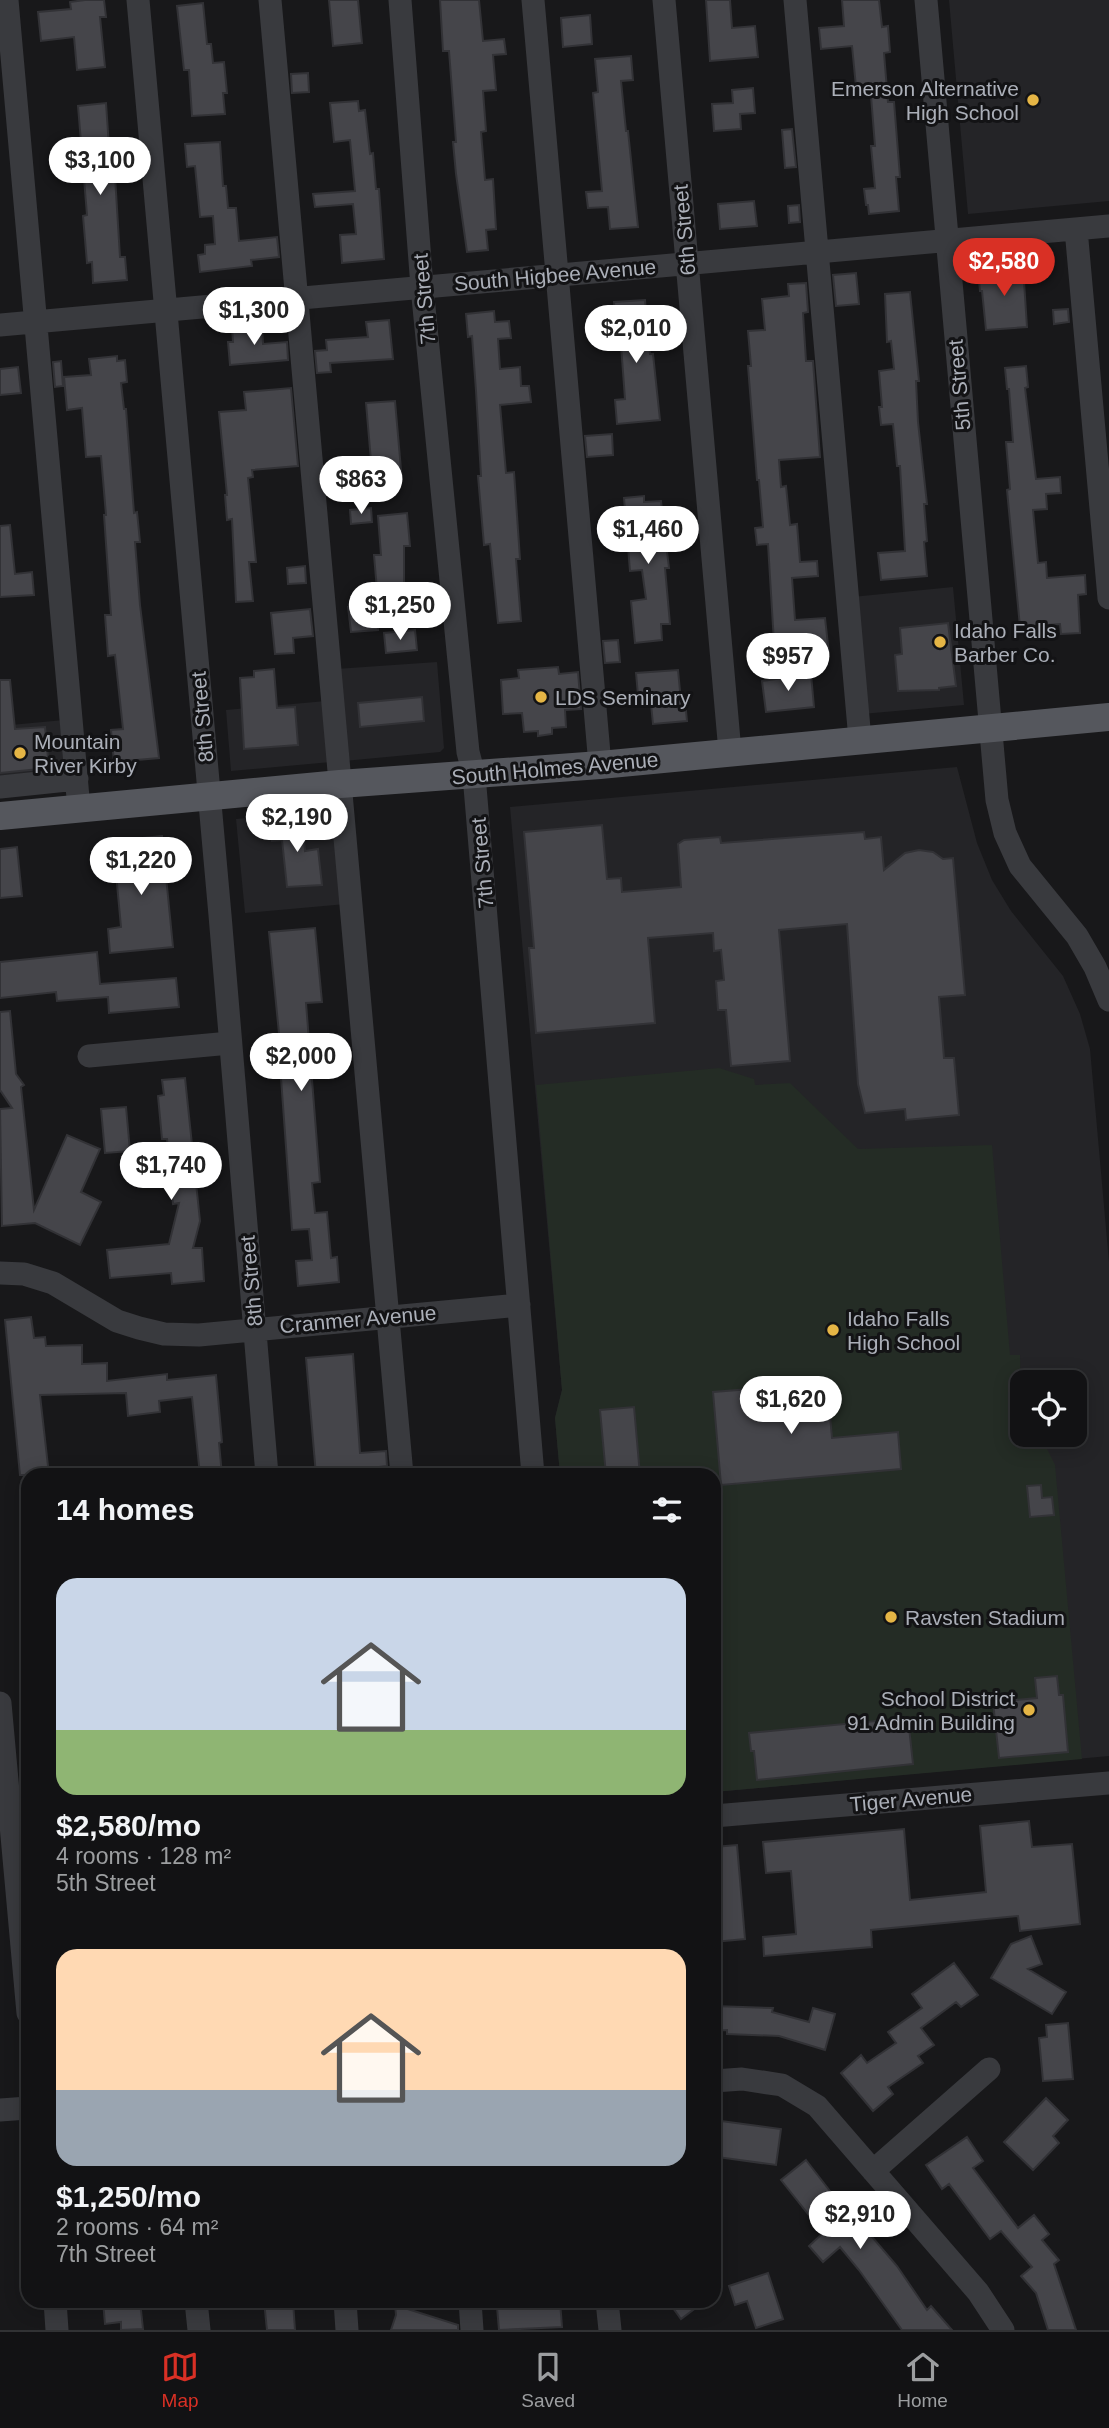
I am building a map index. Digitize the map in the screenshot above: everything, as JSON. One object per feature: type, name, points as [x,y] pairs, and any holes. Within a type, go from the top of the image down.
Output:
[{"type":"main road","name":"South Holmes Avenue","points":[[12,815],[340,784],[600,765],[1109,716]]},
{"type":"street","points":[[7,0],[79,809]]},
{"type":"street","name":"8th Street","points":[[138,0],[266,1468]]},
{"type":"street","points":[[270,0],[401,1468]]},
{"type":"street","name":"7th Street","points":[[400,0],[422,287],[468,752],[474,775],[532,1468]]},
{"type":"street","points":[[533,0],[600,765]]},
{"type":"street","name":"6th Street","points":[[664,0],[730,752]]},
{"type":"street","points":[[795,0],[860,740]]},
{"type":"street","name":"5th Street","points":[[926,0],[997,800],[1005,833],[1020,866],[1077,936],[1095,967],[1109,1000]]},
{"type":"street","name":"South Higbee Avenue","points":[[0,325],[1109,226]]},
{"type":"street","points":[[1076,229],[1109,598]]},
{"type":"street","points":[[12,815],[11,786],[77,779]]},
{"type":"street","points":[[89,1056],[230,1043]]},
{"type":"street","name":"Cranmer Avenue","points":[[0,1273],[24,1274],[53,1283],[117,1321],[164,1334],[200,1335],[519,1305]]},
{"type":"street","points":[[0,1703],[21,1869]]},
{"type":"street","name":"Tiger Avenue","points":[[721,1815],[1109,1783]]},
{"type":"street","points":[[873,2171],[989,2069]]},
{"type":"street","points":[[721,2080],[742,2079],[782,2085],[817,2106],[978,2292],[1003,2330]]},
{"type":"street","points":[[0,2110],[21,2108]]},
{"type":"street","points":[[55,2308],[57,2330]]},
{"type":"street","points":[[197,2308],[199,2330]]},
{"type":"street","points":[[345,2308],[347,2330]]},
{"type":"street","points":[[470,2308],[472,2330]]},
{"type":"street","points":[[608,2308],[610,2330]]},
{"type":"shaded area","name":"Emerson Alternative High School","points":[[949,0],[1109,0],[1109,201],[968,214]]},
{"type":"shaded area","points":[[953,587],[964,705],[862,714],[852,597]]},
{"type":"shaded area","points":[[437,662],[444,748],[440,752],[344,761],[336,669]]},
{"type":"shaded area","points":[[326,701],[331,762],[231,771],[226,710]]},
{"type":"shaded area","points":[[64,720],[70,785],[0,792],[0,726]]},
{"type":"shaded area","name":"Idaho Falls High School","points":[[957,767],[977,843],[992,880],[1011,911],[1063,976],[1080,1014],[1090,1049],[1109,1262],[1109,1756],[721,1791],[721,1468],[559,1468],[555,1418],[562,1390],[510,807]]},
{"type":"shaded area","points":[[336,810],[346,904],[245,913],[236,819]]},
{"type":"shaded area","points":[[719,1068],[754,1079],[755,1085],[790,1083],[858,1149],[992,1145],[1010,1355],[1020,1355],[1020,1370],[1010,1370],[1010,1447],[1046,1447],[1055,1465],[1082,1759],[721,1791],[721,1468],[559,1468],[555,1418],[562,1390],[536,1085]]},
{"type":"building","points":[[104,0],[106,17],[100,17],[105,67],[77,70],[74,37],[41,41],[38,12],[71,9],[70,2]]},
{"type":"building","points":[[329,0],[358,0],[362,43],[333,46]]},
{"type":"building","points":[[440,0],[479,0],[483,41],[504,39],[506,54],[493,55],[496,90],[483,91],[486,131],[481,132],[485,180],[493,179],[496,229],[486,230],[488,250],[467,252],[453,142],[456,142],[449,51],[443,51]]},
{"type":"building","points":[[706,0],[730,0],[732,28],[755,26],[758,57],[710,61]]},
{"type":"building","points":[[842,0],[879,0],[882,27],[888,26],[890,52],[884,53],[888,102],[894,102],[900,177],[896,177],[899,211],[869,214],[866,205],[864,189],[875,188],[871,146],[875,146],[871,96],[857,97],[852,46],[821,49],[819,28],[844,26]]},
{"type":"building","points":[[203,3],[207,44],[211,44],[213,63],[224,62],[227,93],[223,93],[225,114],[192,116],[189,70],[184,70],[177,6]]},
{"type":"building","points":[[590,15],[592,44],[563,47],[561,18]]},
{"type":"building","points":[[631,56],[633,80],[621,81],[638,227],[610,229],[608,207],[588,208],[586,192],[602,191],[593,93],[598,92],[595,59]]},
{"type":"building","points":[[308,73],[309,92],[292,93],[291,74]]},
{"type":"building","points":[[753,88],[755,113],[740,114],[741,129],[714,131],[712,104],[733,103],[732,90]]},
{"type":"building","points":[[358,101],[359,111],[365,110],[376,189],[379,189],[384,259],[342,263],[340,235],[356,234],[353,204],[315,207],[313,194],[355,191],[350,140],[334,142],[330,103]]},
{"type":"building","points":[[106,103],[111,176],[115,176],[120,257],[125,257],[127,280],[93,283],[92,262],[87,263],[83,216],[87,215],[78,106]]},
{"type":"building","points":[[792,129],[796,167],[785,168],[782,130]]},
{"type":"building","points":[[220,142],[223,186],[226,186],[228,208],[236,208],[239,241],[277,237],[279,257],[251,260],[252,266],[200,272],[198,255],[205,254],[205,245],[215,244],[213,216],[200,217],[195,166],[187,167],[185,144]]},
{"type":"building","points":[[754,201],[757,226],[720,229],[718,204]]},
{"type":"building","points":[[799,205],[800,222],[789,223],[788,206]]},
{"type":"building","points":[[1023,266],[1027,327],[986,330],[978,270]]},
{"type":"building","points":[[856,273],[859,304],[836,306],[833,275]]},
{"type":"building","points":[[806,283],[808,312],[803,313],[806,361],[813,361],[820,457],[779,460],[781,487],[786,486],[790,525],[797,524],[800,562],[817,561],[818,576],[792,578],[795,620],[825,618],[829,654],[804,657],[803,641],[774,643],[768,544],[757,545],[755,528],[763,527],[748,366],[751,366],[748,331],[765,330],[762,299],[789,296],[788,284]]},
{"type":"building","points":[[910,292],[919,381],[916,381],[918,422],[927,504],[924,504],[927,541],[924,542],[927,576],[881,580],[878,553],[905,551],[900,466],[897,466],[893,424],[881,425],[879,407],[882,407],[879,371],[894,369],[891,341],[887,342],[885,294]]},
{"type":"building","points":[[645,300],[660,420],[617,424],[615,400],[625,399],[621,345],[617,345],[614,302]]},
{"type":"building","points":[[1068,309],[1069,322],[1054,324],[1053,310]]},
{"type":"building","points":[[494,311],[495,322],[509,321],[511,338],[498,339],[500,369],[520,367],[521,386],[529,386],[531,402],[500,405],[506,473],[514,472],[521,621],[498,623],[490,544],[484,545],[472,336],[468,337],[466,314]]},
{"type":"building","points":[[389,320],[393,359],[330,363],[331,372],[317,373],[315,351],[327,350],[326,340],[368,337],[366,322]]},
{"type":"building","points":[[262,325],[263,344],[287,342],[288,360],[230,365],[228,342],[233,342],[232,328]]},
{"type":"building","points":[[117,356],[117,361],[125,360],[127,382],[121,383],[126,409],[134,513],[137,512],[140,542],[135,542],[140,605],[159,758],[114,762],[111,730],[123,729],[115,655],[108,656],[105,615],[111,615],[101,456],[86,457],[82,408],[67,410],[64,377],[91,375],[89,359]]},
{"type":"building","points":[[61,361],[63,386],[55,387],[53,362]]},
{"type":"building","points":[[1026,366],[1028,387],[1025,388],[1036,479],[1060,477],[1061,493],[1046,494],[1047,509],[1033,510],[1038,563],[1046,562],[1047,578],[1085,575],[1086,594],[1078,595],[1080,633],[1061,634],[1060,624],[1020,627],[1007,490],[1010,489],[1006,442],[1013,442],[1005,368]]},
{"type":"building","points":[[18,367],[21,393],[0,395],[0,369]]},
{"type":"building","points":[[291,388],[298,466],[252,470],[253,477],[248,478],[256,562],[249,562],[253,601],[236,602],[232,519],[227,520],[219,412],[246,410],[244,392]]},
{"type":"building","points":[[395,401],[402,481],[373,484],[366,403]]},
{"type":"building","points":[[612,434],[613,455],[587,457],[585,436]]},
{"type":"building","points":[[644,496],[644,502],[661,501],[669,568],[665,568],[670,624],[661,624],[662,640],[635,643],[631,601],[646,599],[642,570],[630,571],[624,498]]},
{"type":"building","points":[[371,508],[372,522],[351,524],[350,510]]},
{"type":"building","points":[[407,513],[410,546],[404,546],[404,587],[377,590],[374,555],[381,555],[378,516]]},
{"type":"building","points":[[10,525],[15,574],[32,572],[34,595],[0,597],[0,526]]},
{"type":"building","points":[[305,566],[306,583],[288,584],[287,568]]},
{"type":"building","points":[[376,604],[378,630],[351,632],[348,607]]},
{"type":"building","points":[[310,609],[313,636],[293,638],[294,653],[275,654],[271,613]]},
{"type":"building","points":[[948,623],[956,686],[939,690],[898,691],[895,655],[902,654],[900,628]]},
{"type":"building","points":[[415,630],[417,650],[386,653],[384,633]]},
{"type":"building","points":[[618,640],[620,662],[605,663],[603,641]]},
{"type":"building","points":[[558,667],[559,674],[578,672],[581,709],[565,710],[566,727],[552,728],[552,734],[538,736],[538,731],[524,732],[522,713],[503,714],[501,680],[519,678],[518,670]]},
{"type":"building","points":[[274,669],[277,708],[295,707],[298,745],[244,749],[240,678],[254,677],[254,671]]},
{"type":"building","points":[[678,670],[681,701],[685,701],[687,721],[653,724],[650,694],[638,695],[636,673]]},
{"type":"building","points":[[811,674],[814,707],[766,712],[762,681]]},
{"type":"building","points":[[0,680],[10,680],[15,729],[45,727],[49,768],[0,773]]},
{"type":"building","points":[[422,697],[424,721],[360,727],[358,703]]},
{"type":"building","points":[[302,818],[305,851],[318,849],[322,885],[287,887],[282,840],[272,841],[270,822]]},
{"type":"building","points":[[602,825],[607,879],[621,878],[622,892],[681,887],[678,844],[684,840],[720,837],[721,843],[864,832],[865,839],[881,837],[884,870],[905,853],[919,850],[933,852],[943,859],[953,858],[965,995],[939,997],[944,1058],[954,1058],[959,1115],[906,1120],[905,1109],[865,1113],[858,1084],[847,924],[779,930],[790,1061],[731,1066],[726,1010],[718,1010],[716,981],[724,980],[721,950],[714,951],[713,933],[648,938],[655,1023],[536,1033],[529,948],[534,948],[524,832]]},
{"type":"building","points":[[162,836],[173,947],[110,953],[108,929],[121,927],[113,841]]},
{"type":"building","points":[[17,847],[22,896],[0,898],[0,849]]},
{"type":"building","points":[[315,928],[322,1002],[306,1003],[320,1182],[312,1183],[315,1213],[327,1212],[331,1258],[337,1257],[339,1282],[298,1286],[296,1261],[312,1260],[309,1229],[292,1230],[282,1064],[269,932]]},
{"type":"building","points":[[97,952],[100,984],[176,978],[179,1007],[109,1013],[108,997],[57,1001],[56,992],[0,998],[0,962]]},
{"type":"building","points":[[10,1011],[16,1074],[24,1085],[21,1087],[34,1210],[67,1135],[100,1149],[81,1192],[101,1202],[80,1245],[35,1223],[2,1226],[0,1109],[12,1108],[0,1090],[0,1012]]},
{"type":"building","points":[[185,1078],[200,1221],[193,1248],[202,1248],[204,1281],[172,1284],[171,1273],[110,1278],[107,1250],[169,1244],[179,1203],[173,1204],[167,1139],[162,1139],[158,1096],[164,1095],[162,1080]]},
{"type":"building","points":[[126,1107],[130,1151],[105,1153],[101,1109]]},
{"type":"building","points":[[31,1317],[34,1338],[45,1337],[46,1346],[82,1345],[82,1364],[107,1363],[107,1381],[167,1374],[167,1380],[216,1375],[222,1442],[219,1443],[221,1468],[199,1468],[192,1397],[159,1401],[160,1412],[128,1416],[126,1393],[40,1395],[48,1468],[21,1468],[20,1475],[5,1320]]},
{"type":"building","points":[[353,1354],[360,1453],[386,1451],[387,1466],[315,1468],[306,1358]]},
{"type":"building","points":[[783,1378],[783,1386],[827,1382],[832,1438],[898,1432],[901,1469],[721,1485],[713,1392],[750,1389],[749,1381]]},
{"type":"building","points":[[634,1407],[639,1468],[605,1468],[600,1410]]},
{"type":"building","points":[[1041,1485],[1042,1498],[1052,1497],[1054,1515],[1030,1517],[1027,1486]]},
{"type":"building","name":"School District 91 Admin Building","points":[[1057,1676],[1059,1695],[1063,1695],[1068,1752],[999,1758],[993,1702],[1037,1698],[1035,1678]]},
{"type":"building","points":[[908,1718],[913,1764],[757,1780],[749,1733]]},
{"type":"building","points":[[1029,1821],[1032,1847],[1072,1844],[1080,1924],[1020,1931],[1018,1916],[871,1930],[872,1947],[764,1956],[763,1937],[796,1934],[791,1871],[766,1873],[763,1842],[904,1829],[910,1900],[986,1892],[980,1826]]},
{"type":"building","points":[[737,1845],[745,1939],[721,1941],[721,1846]]},
{"type":"building","points":[[1031,1936],[1042,1964],[1028,1969],[1066,1992],[1052,2014],[991,1978],[1011,1944]]},
{"type":"building","points":[[954,1963],[978,1995],[961,2007],[956,2002],[921,2028],[934,2045],[918,2056],[923,2063],[888,2087],[893,2094],[873,2111],[841,2073],[861,2055],[867,2063],[896,2043],[888,2032],[922,2008],[912,1994]]},
{"type":"building","points":[[721,2006],[773,2008],[772,2012],[809,2022],[813,2008],[835,2014],[825,2050],[779,2036],[727,2034],[727,2030],[721,2030]]},
{"type":"building","points":[[1068,2023],[1073,2079],[1043,2081],[1039,2038],[1047,2037],[1046,2025]]},
{"type":"building","points":[[1046,2098],[1068,2120],[1053,2136],[1059,2143],[1033,2170],[1004,2142]]},
{"type":"building","points":[[721,2121],[781,2129],[776,2165],[721,2158]]},
{"type":"building","points":[[967,2137],[983,2161],[973,2168],[1018,2228],[1034,2215],[1049,2234],[1042,2240],[1059,2260],[1054,2264],[1076,2330],[1048,2330],[1036,2293],[1021,2276],[1032,2267],[1001,2231],[990,2239],[949,2184],[942,2189],[926,2165]]},
{"type":"building","points":[[806,2160],[847,2213],[850,2211],[897,2266],[927,2310],[931,2306],[952,2330],[902,2330],[840,2247],[823,2262],[809,2246],[823,2233],[781,2180]]},
{"type":"building","points":[[768,2273],[783,2319],[756,2328],[747,2301],[735,2305],[729,2286]]},
{"type":"building","points":[[104,2308],[141,2308],[143,2329],[121,2330],[121,2322],[105,2324]]},
{"type":"building","points":[[265,2308],[293,2308],[295,2330],[267,2330]]},
{"type":"building","points":[[395,2308],[404,2308],[458,2325],[458,2330],[391,2330]]},
{"type":"building","points":[[497,2308],[561,2308],[562,2327],[499,2330]]},
{"type":"building","points":[[673,2308],[696,2308],[681,2319]]},
{"type":"place","name":"Emerson Alternative High School","points":[[1033,100]]},
{"type":"place","name":"Idaho Falls Barber Co.","points":[[940,642]]},
{"type":"place","name":"LDS Seminary","points":[[541,697]]},
{"type":"place","name":"Mountain River Kirby","points":[[20,753]]},
{"type":"place","name":"Idaho Falls High School","points":[[833,1330]]},
{"type":"place","name":"Ravsten Stadium","points":[[891,1617]]},
{"type":"place","name":"School District 91 Admin Building","points":[[1029,1710]]}]
